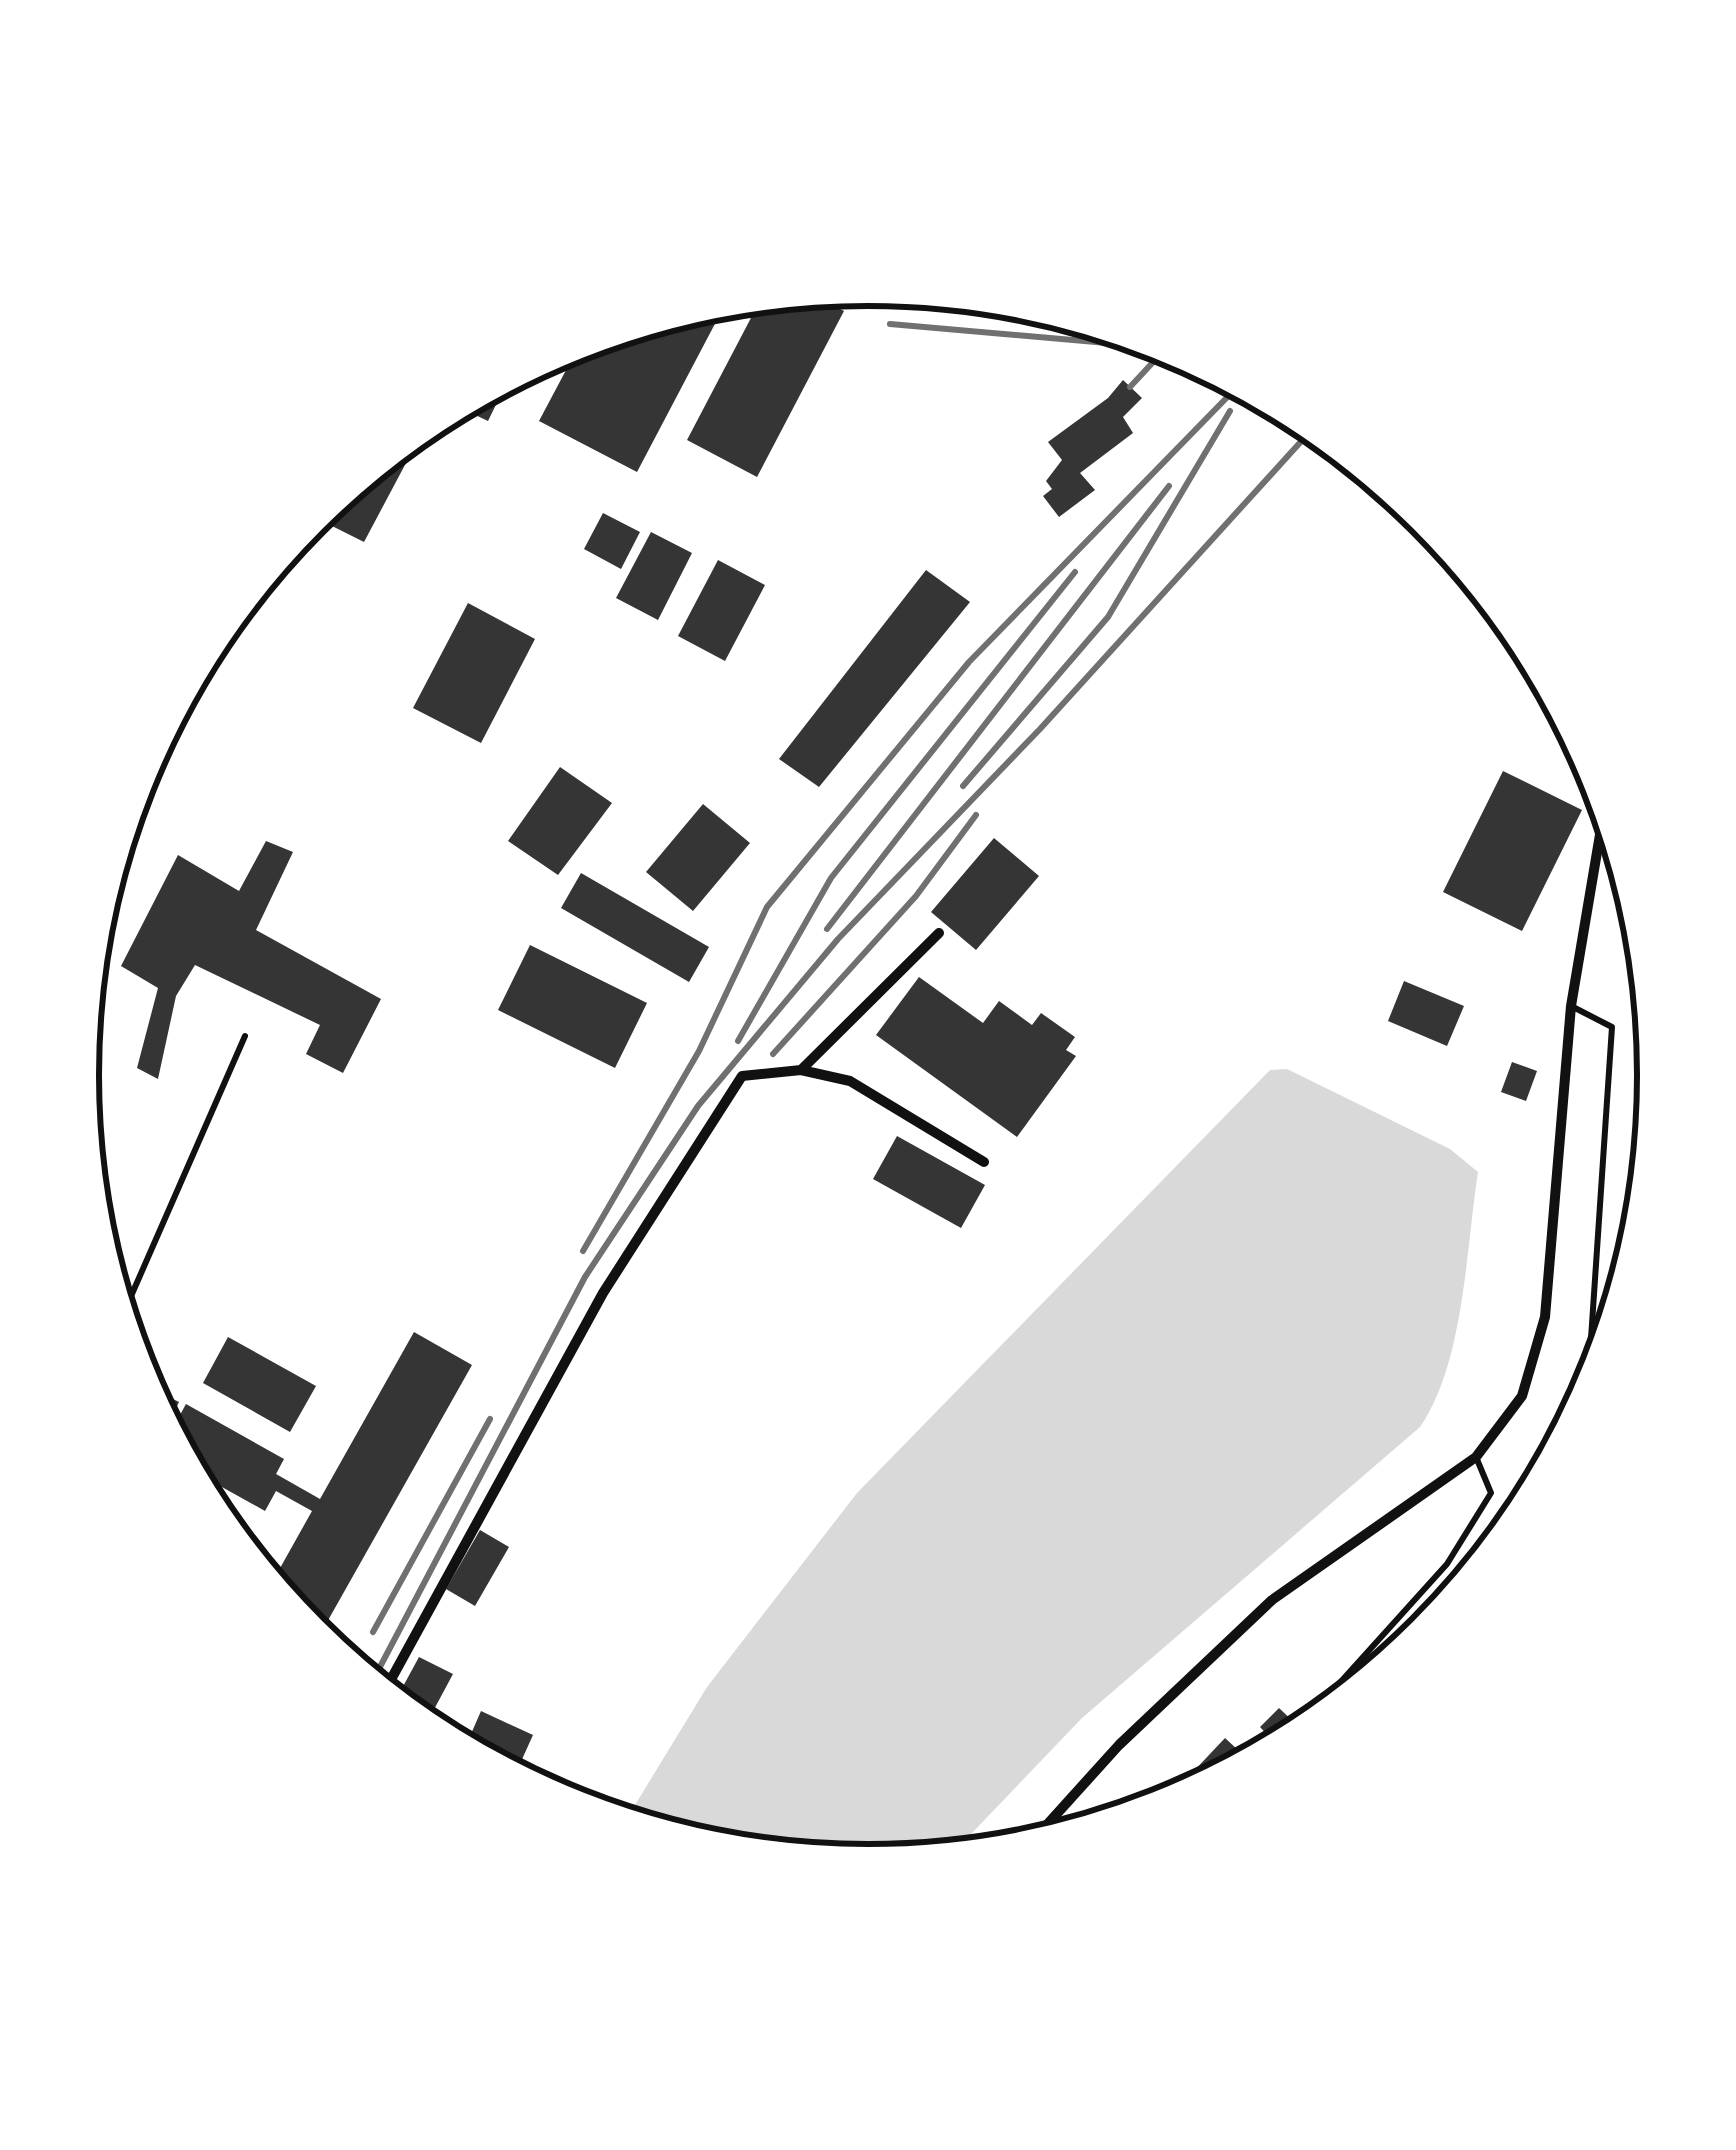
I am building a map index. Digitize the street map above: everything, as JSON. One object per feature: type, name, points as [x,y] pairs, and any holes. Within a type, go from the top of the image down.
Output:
[{"type":"street","points":[[1049,1822],[1119,1745],[1272,1600],[1476,1457],[1522,1396],[1545,1317],[1570,1006],[1599,838]]},
{"type":"street","points":[[801,1070],[939,933]]},
{"type":"street","points":[[392,1678],[603,1293],[742,1076],[801,1070],[850,1081],[887,1108],[984,1162]]},
{"type":"lane","points":[[1570,1006],[1612,1027],[1591,1334]]},
{"type":"lane","points":[[132,1295],[245,1036]]},
{"type":"lane","points":[[1344,1679],[1448,1564],[1491,1493],[1476,1457]]},
{"type":"shaded area","points":[[1287,1069],[1450,1149],[1478,1172],[1455,1339],[1435,1401],[1420,1427],[1082,1718],[968,1837],[868,1844],[818,1842],[718,1829],[634,1807],[707,1687],[857,1493],[1270,1070]]},
{"type":"building","points":[[818,308],[844,311],[757,477],[687,440],[752,316]]},
{"type":"building","points":[[716,321],[637,472],[539,421],[567,368],[669,332]]},
{"type":"building","points":[[1123,380],[1142,398],[1123,417],[1133,433],[1080,473],[1095,490],[1059,517],[1043,496],[1052,489],[1046,481],[1062,460],[1048,442],[1108,398]]},
{"type":"building","points":[[497,402],[488,421],[475,415]]},
{"type":"building","points":[[404,462],[406,463],[364,542],[330,525]]},
{"type":"building","points":[[603,513],[640,532],[621,569],[584,549]]},
{"type":"building","points":[[651,532],[692,553],[658,620],[616,598]]},
{"type":"building","points":[[718,560],[765,585],[725,661],[678,636]]},
{"type":"building","points":[[926,570],[970,602],[819,787],[779,759]]},
{"type":"building","points":[[468,603],[535,639],[481,743],[413,708]]},
{"type":"building","points":[[560,767],[612,803],[558,875],[508,841]]},
{"type":"building","points":[[1503,771],[1582,810],[1522,931],[1443,892]]},
{"type":"building","points":[[703,804],[750,843],[693,911],[646,872]]},
{"type":"building","points":[[994,838],[1039,876],[976,950],[931,912]]},
{"type":"building","points":[[266,841],[293,852],[256,930],[381,999],[343,1073],[306,1054],[320,1025],[195,965],[176,996],[158,1079],[137,1068],[158,988],[121,966],[178,855],[239,891]]},
{"type":"building","points":[[581,873],[709,947],[689,982],[561,908]]},
{"type":"building","points":[[530,945],[647,1003],[615,1068],[498,1010]]},
{"type":"building","points":[[919,977],[983,1023],[999,1001],[1032,1025],[1041,1013],[1075,1037],[1066,1050],[1076,1056],[1017,1137],[876,1035]]},
{"type":"building","points":[[1404,981],[1464,1006],[1447,1046],[1388,1021]]},
{"type":"building","points":[[1512,1062],[1537,1071],[1526,1101],[1501,1092]]},
{"type":"building","points":[[897,1136],[985,1185],[961,1228],[873,1179]]},
{"type":"building","points":[[414,1332],[472,1365],[327,1622],[279,1569],[312,1511],[276,1491],[265,1511],[218,1485],[179,1417],[186,1404],[284,1459],[276,1474],[320,1499]]},
{"type":"building","points":[[228,1337],[316,1386],[290,1432],[203,1383]]},
{"type":"building","points":[[480,1530],[509,1547],[475,1606],[446,1589]]},
{"type":"building","points":[[419,1657],[453,1674],[434,1709],[403,1687]]},
{"type":"building","points":[[1279,1708],[1289,1718],[1265,1733],[1260,1727]]},
{"type":"building","points":[[481,1711],[533,1735],[521,1761],[471,1733]]},
{"type":"building","points":[[1225,1738],[1237,1749],[1208,1765],[1194,1771]]},
{"type":"railway","points":[[890,324],[1100,342]]},
{"type":"railway","points":[[1130,387],[1153,362]]},
{"type":"railway","points":[[583,1251],[699,1051],[767,907],[969,662],[1228,396]]},
{"type":"railway","points":[[963,786],[1108,617],[1230,411]]},
{"type":"railway","points":[[379,1668],[585,1277],[698,1106],[838,939],[1040,729],[1302,441]]},
{"type":"railway","points":[[827,929],[1169,486]]},
{"type":"railway","points":[[738,1041],[831,878],[1075,572]]},
{"type":"railway","points":[[773,1054],[916,896],[976,815]]},
{"type":"railway","points":[[373,1632],[490,1419]]}]
